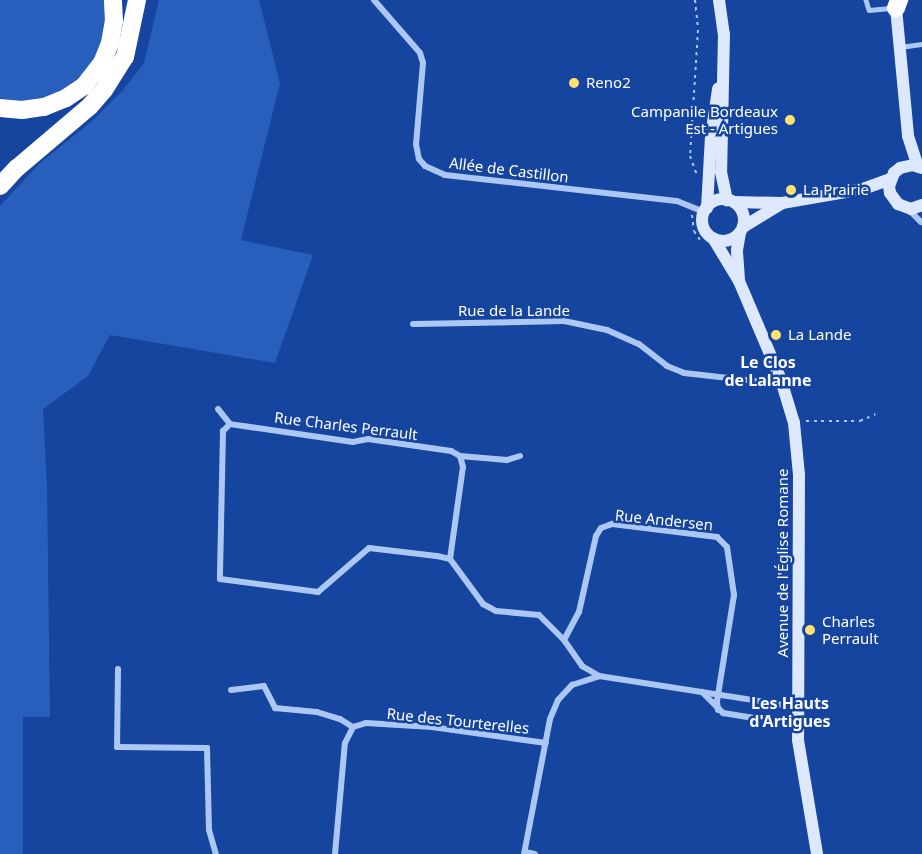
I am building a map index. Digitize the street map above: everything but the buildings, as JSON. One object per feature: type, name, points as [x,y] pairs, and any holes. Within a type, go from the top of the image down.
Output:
[{"type":"highway","points":[[0,108],[22,110],[44,107],[66,98],[84,86],[102,63],[110,43],[114,21],[113,0]]},
{"type":"highway","points":[[132,0],[134,23]]},
{"type":"highway","points":[[0,186],[17,168],[90,106],[104,90],[125,57],[134,23],[137,0]]},
{"type":"street","name":"Allée de Castillon","points":[[374,0],[414,45],[423,63],[416,144],[418,159],[424,166],[445,175],[677,201],[705,210]]},
{"type":"street","points":[[719,0],[723,27],[721,172],[730,201],[742,212],[741,230]]},
{"type":"street","points":[[896,3],[908,136],[920,167],[900,168]]},
{"type":"street","points":[[722,67],[714,103],[703,226],[713,238],[724,241],[782,203]]},
{"type":"street","points":[[705,210],[713,202],[782,203],[863,189],[891,179],[900,168],[908,136]]},
{"type":"street","points":[[891,179],[892,197]]},
{"type":"street","points":[[863,189],[892,197],[898,204],[908,208],[922,223]]},
{"type":"street","points":[[908,208],[922,205]]},
{"type":"street","points":[[922,213],[922,223]]},
{"type":"street","name":"Avenue de l'Église Romane","points":[[739,281],[737,250],[741,230]]},
{"type":"street","name":"Avenue de l'Église Romane","points":[[713,238],[739,281],[781,380],[794,423],[799,484],[797,725],[800,760],[817,854]]},
{"type":"street","name":"Rue de la Lande","points":[[413,324],[564,321],[607,330],[639,344],[667,366],[684,374],[764,382],[781,380]]},
{"type":"street","points":[[218,409],[230,424],[223,431],[220,579],[318,592],[369,548],[450,559]]},
{"type":"street","name":"Rue Charles Perrault","points":[[230,424],[353,442],[368,439],[451,451],[460,456],[507,460],[520,456]]},
{"type":"street","points":[[460,456],[463,467],[450,559],[483,604],[496,610],[539,615],[564,640],[582,666],[599,676],[797,706]]},
{"type":"street","name":"Rue Andersen","points":[[564,640],[579,612],[596,536],[601,528],[612,524],[717,537],[727,547],[734,595],[720,694]]},
{"type":"street","points":[[118,669],[117,747],[207,748],[209,830],[216,854]]},
{"type":"street","points":[[535,854],[525,853],[550,719],[558,700],[572,685],[599,676]]},
{"type":"street","points":[[231,690],[264,686],[275,708],[318,712],[340,719],[353,727],[345,743],[335,854]]},
{"type":"street","points":[[702,692],[718,710],[728,715],[797,725]]},
{"type":"street","points":[[718,710],[717,701],[720,694]]},
{"type":"street","name":"Rue des Tourterelles","points":[[353,727],[366,723],[432,727],[546,743]]},
{"type":"lane","points":[[866,0],[869,10],[896,3]]},
{"type":"lane","points":[[900,47],[922,44]]},
{"type":"path","points":[[690,156],[698,30],[695,0]]},
{"type":"path","points":[[794,423],[860,421],[876,414]]},
{"type":"shaded area","points":[[0,0],[105,0],[107,11],[100,49],[93,62],[82,75],[56,94],[39,100],[23,102],[0,98]]},
{"type":"shaded area","points":[[159,0],[259,0],[280,83],[241,240],[313,255],[275,363],[110,335],[88,376],[43,409],[47,486],[50,717],[23,717],[23,854],[0,854],[0,206],[40,163],[91,122],[122,91],[144,63]]},
{"type":"place","name":"Reno2","points":[[574,83]]},
{"type":"place","name":"Campanile Bordeaux Est - Artigues","points":[[790,120]]},
{"type":"place","name":"La Prairie","points":[[791,190]]},
{"type":"place","name":"La Lande","points":[[776,335]]},
{"type":"place","name":"Charles Perrault","points":[[810,630]]},
{"type":"district","name":"Le Clos de Lalanne","points":[[768,371]]},
{"type":"district","name":"Les Hauts d'Artigues","points":[[790,712]]}]
